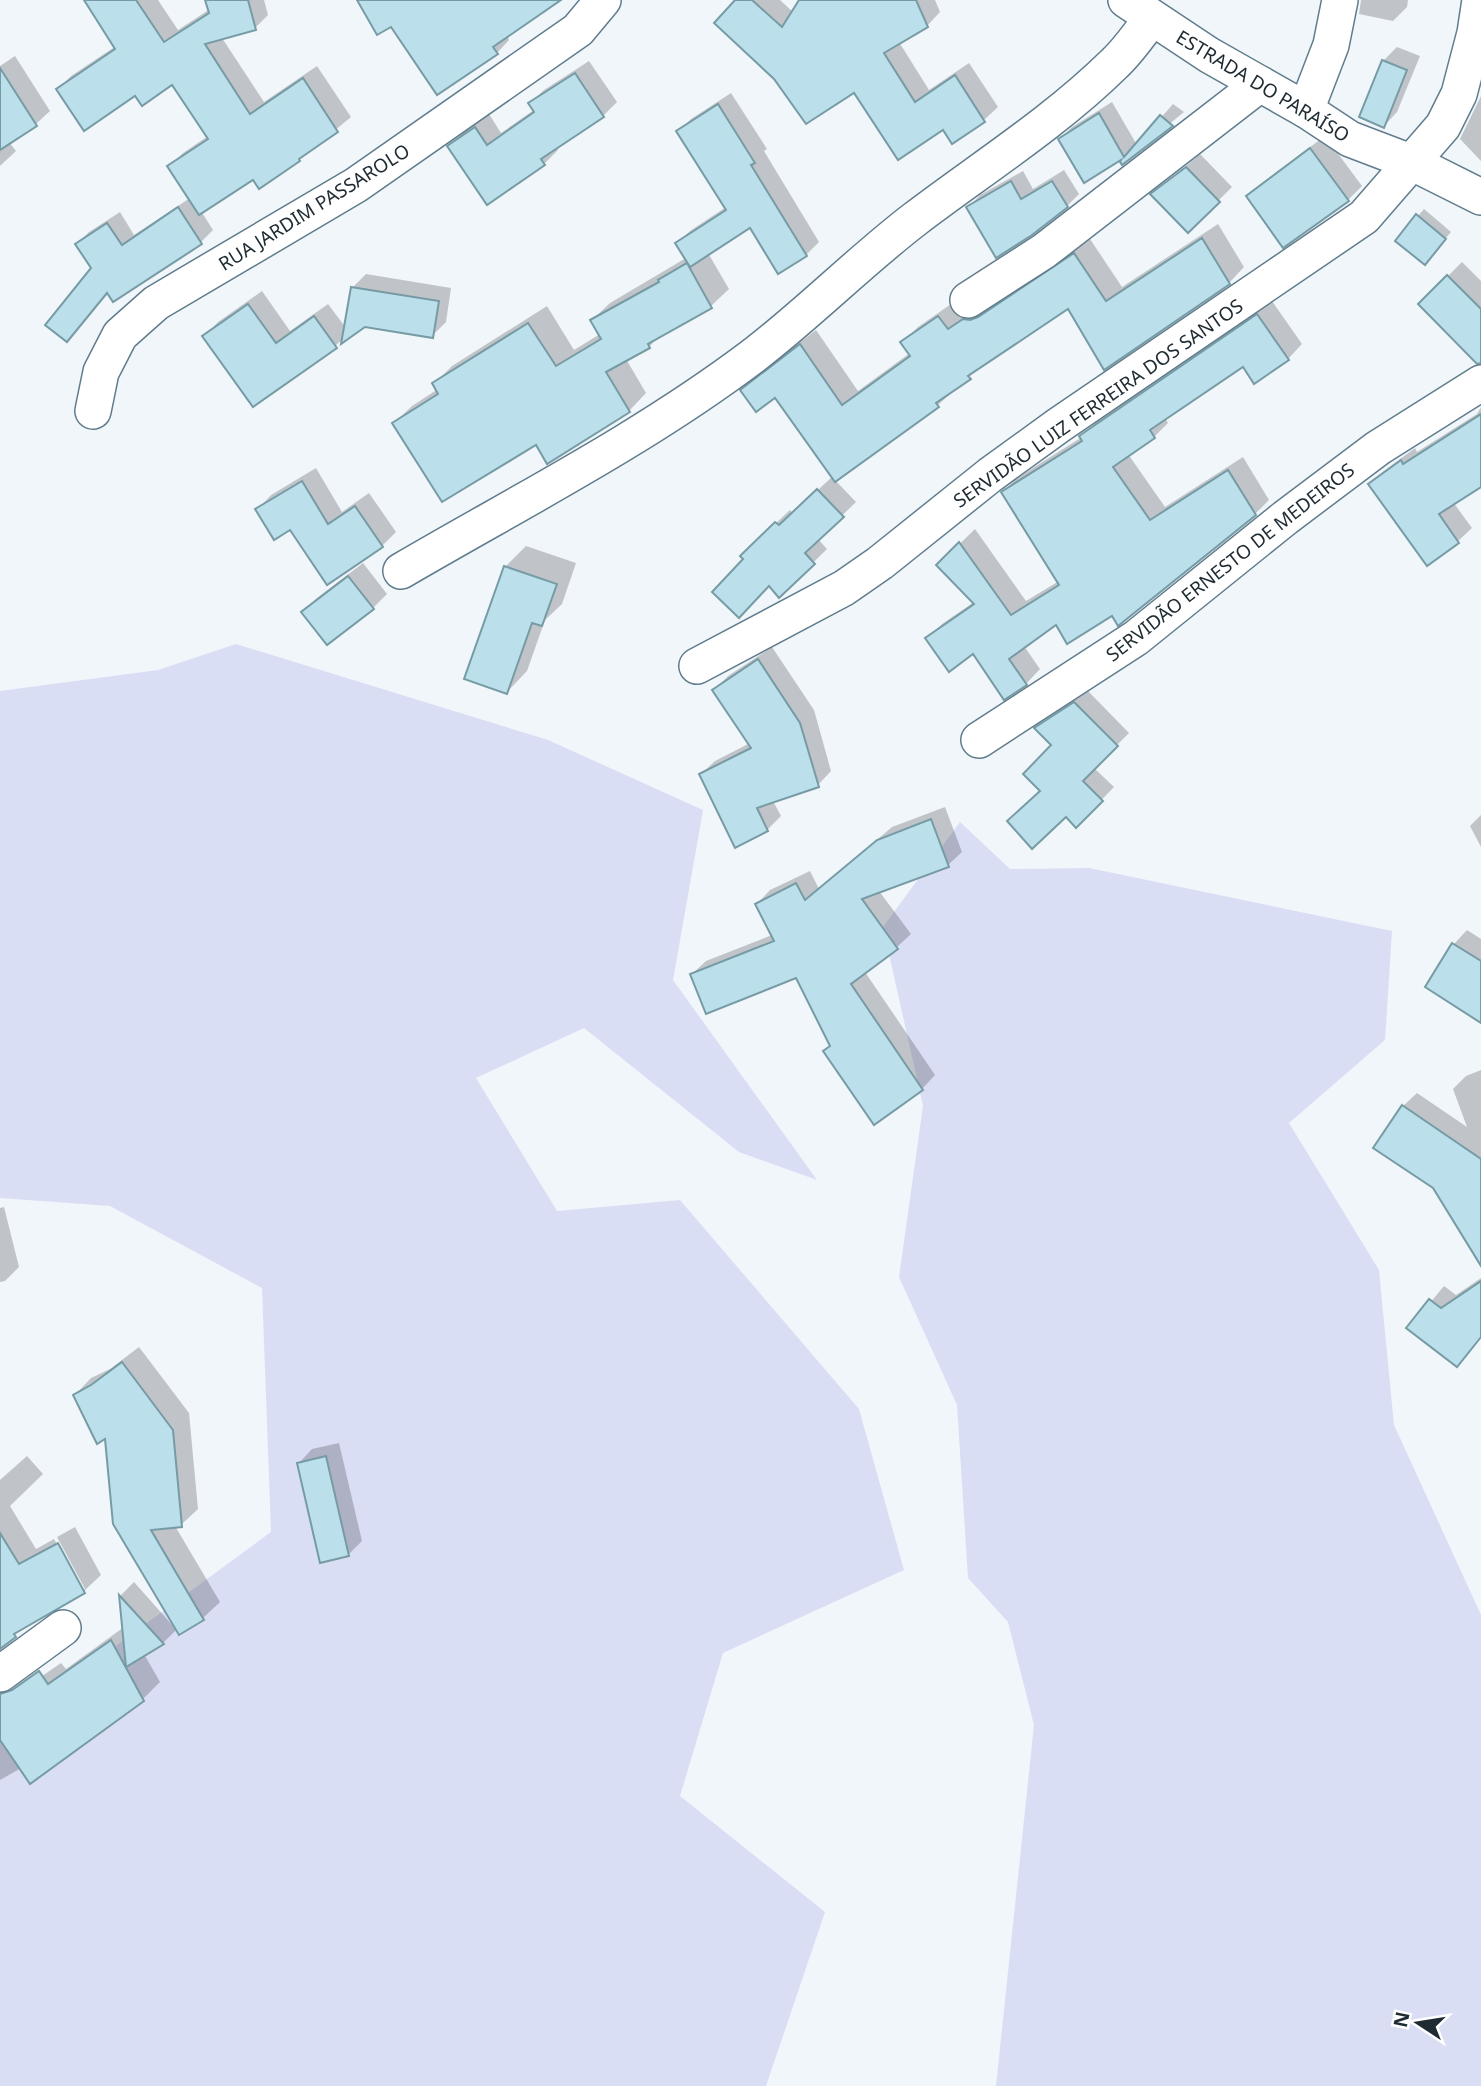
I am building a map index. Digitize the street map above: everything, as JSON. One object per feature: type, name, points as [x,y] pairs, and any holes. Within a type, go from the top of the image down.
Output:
[{"type":"street","name":"RUA JARDIM PASSAROLO","points":[[93,411],[101,372],[120,335],[156,303],[356,185],[578,30],[604,0]]},
{"type":"street","points":[[1306,110],[1331,45],[1340,0]]},
{"type":"street","name":"SERVIDÃO LUIZ FERREIRA DOS SANTOS","points":[[697,666],[844,587],[880,564],[990,475],[1049,432],[1364,217],[1443,126],[1459,94],[1475,33],[1480,0]]},
{"type":"street","points":[[401,571],[648,427],[753,356],[901,230],[953,190],[1015,148],[1117,62],[1141,7]]},
{"type":"street","name":"ESTRADA DO PARAÍSO","points":[[1141,7],[1209,55],[1306,110],[1350,139],[1413,163],[1481,197]]},
{"type":"street","points":[[968,300],[1044,251],[1260,84]]},
{"type":"street","name":"SERVIDÃO ERNESTO DE MEDEIROS","points":[[979,740],[1136,638],[1285,518],[1378,448],[1481,383]]},
{"type":"street","points":[[0,1674],[63,1628]]},
{"type":"shaded area","points":[[236,644],[548,740],[703,810],[673,980],[817,1180],[739,1152],[584,1028],[476,1078],[557,1211],[680,1200],[859,1409],[904,1570],[723,1653],[680,1796],[825,1912],[766,2086],[0,2086],[0,1731],[271,1532],[262,1288],[110,1206],[0,1198],[0,691],[158,670]]},
{"type":"shaded area","points":[[960,822],[1010,869],[1089,868],[1392,931],[1385,1040],[1289,1123],[1379,1270],[1394,1425],[1481,1615],[1481,2086],[996,2086],[1034,1725],[1008,1622],[968,1578],[957,1405],[899,1277],[923,1106],[883,927]]},
{"type":"building","points":[[84,0],[136,0],[164,42],[209,13],[205,0],[248,0],[256,30],[205,44],[250,114],[303,78],[338,132],[259,189],[253,180],[199,215],[167,166],[208,139],[172,85],[142,106],[135,96],[84,131],[56,89],[115,49]]},
{"type":"building","points":[[357,0],[561,0],[493,47],[498,54],[437,95],[391,27],[377,35]]},
{"type":"building","points":[[735,0],[752,0],[782,27],[799,0],[916,0],[928,27],[884,53],[915,102],[955,75],[985,122],[952,144],[943,130],[898,160],[854,93],[806,124],[774,79],[714,23]]},
{"type":"building","points":[[1382,60],[1407,70],[1384,128],[1359,117]]},
{"type":"building","points":[[0,68],[37,126],[0,150]]},
{"type":"building","points":[[575,73],[604,117],[541,159],[545,165],[487,205],[447,146],[475,127],[487,145],[534,112],[528,103]]},
{"type":"building","points":[[718,104],[755,163],[751,165],[807,256],[778,274],[750,228],[690,267],[675,243],[726,210],[676,131]]},
{"type":"building","points":[[1099,113],[1124,157],[1160,115],[1173,126],[1122,165],[1121,160],[1084,183],[1058,139]]},
{"type":"building","points":[[1310,148],[1349,201],[1283,248],[1246,196]]},
{"type":"building","points":[[1186,167],[1220,202],[1188,233],[1150,194]]},
{"type":"building","points":[[1011,181],[1021,199],[1052,181],[1068,207],[996,258],[966,207]]},
{"type":"building","points":[[178,207],[202,244],[113,302],[107,293],[67,342],[45,325],[91,268],[75,244],[107,223],[122,245]]},
{"type":"building","points":[[1416,214],[1446,239],[1425,265],[1395,241]]},
{"type":"building","points":[[1202,238],[1230,284],[1104,370],[1068,309],[968,376],[971,379],[936,403],[939,407],[835,482],[775,398],[756,412],[740,390],[800,344],[842,405],[910,356],[900,342],[938,316],[948,329],[963,319],[978,317],[1074,253],[1106,301]]},
{"type":"building","points":[[687,263],[712,308],[648,344],[650,348],[606,372],[630,412],[547,464],[536,445],[442,502],[392,423],[438,394],[432,383],[528,323],[556,366],[601,339],[590,320],[659,282],[658,280]]},
{"type":"building","points":[[1447,275],[1481,309],[1481,363],[1477,364],[1418,304]]},
{"type":"building","points":[[351,287],[439,301],[433,338],[365,327],[341,344]]},
{"type":"building","points":[[248,304],[276,343],[314,316],[337,348],[253,407],[202,336]]},
{"type":"building","points":[[1257,314],[1289,360],[1254,384],[1243,367],[1150,430],[1155,438],[1113,467],[1150,520],[1228,470],[1256,515],[1118,626],[1112,616],[1067,644],[1056,625],[1009,659],[1027,685],[1004,700],[973,654],[949,672],[925,638],[974,604],[936,565],[959,542],[1011,615],[1059,585],[1001,492],[1082,441],[1079,436]]},
{"type":"building","points":[[1481,414],[1481,487],[1439,514],[1459,543],[1427,566],[1368,484],[1401,460],[1403,464]]},
{"type":"building","points":[[302,481],[328,524],[355,506],[383,547],[327,585],[290,530],[274,540],[255,509]]},
{"type":"building","points":[[817,489],[844,517],[805,553],[815,564],[779,598],[769,586],[739,618],[712,592],[743,559],[740,556],[775,522],[779,525]]},
{"type":"building","points":[[504,566],[557,584],[542,626],[532,623],[507,694],[464,679]]},
{"type":"building","points":[[348,576],[374,609],[327,645],[301,612]]},
{"type":"building","points":[[758,659],[800,723],[819,787],[757,808],[768,831],[735,848],[699,774],[751,748],[712,690]]},
{"type":"building","points":[[1074,702],[1118,746],[1083,781],[1103,801],[1076,828],[1066,817],[1032,849],[1007,821],[1040,791],[1023,774],[1051,745],[1034,728]]},
{"type":"building","points":[[931,819],[949,867],[862,899],[898,949],[851,984],[923,1090],[874,1125],[823,1051],[830,1046],[796,978],[706,1014],[690,974],[774,941],[755,904],[796,883],[805,900],[877,840]]},
{"type":"building","points":[[1452,943],[1481,961],[1481,1023],[1425,987]]},
{"type":"building","points":[[1402,1105],[1481,1159],[1481,1266],[1433,1188],[1373,1148]]},
{"type":"building","points":[[1481,1281],[1481,1337],[1457,1367],[1406,1328],[1429,1299],[1441,1308]]},
{"type":"building","points":[[122,1362],[173,1430],[182,1527],[151,1530],[204,1620],[179,1635],[113,1524],[105,1439],[97,1444],[73,1395]]},
{"type":"building","points":[[326,1456],[349,1556],[320,1563],[297,1463]]},
{"type":"building","points":[[0,1533],[19,1564],[58,1543],[85,1593],[14,1634],[16,1637],[0,1649]]},
{"type":"building","points":[[119,1595],[164,1644],[126,1667]]},
{"type":"building","points":[[111,1640],[144,1701],[30,1784],[0,1740],[0,1694],[12,1690],[39,1671],[48,1684]]}]
